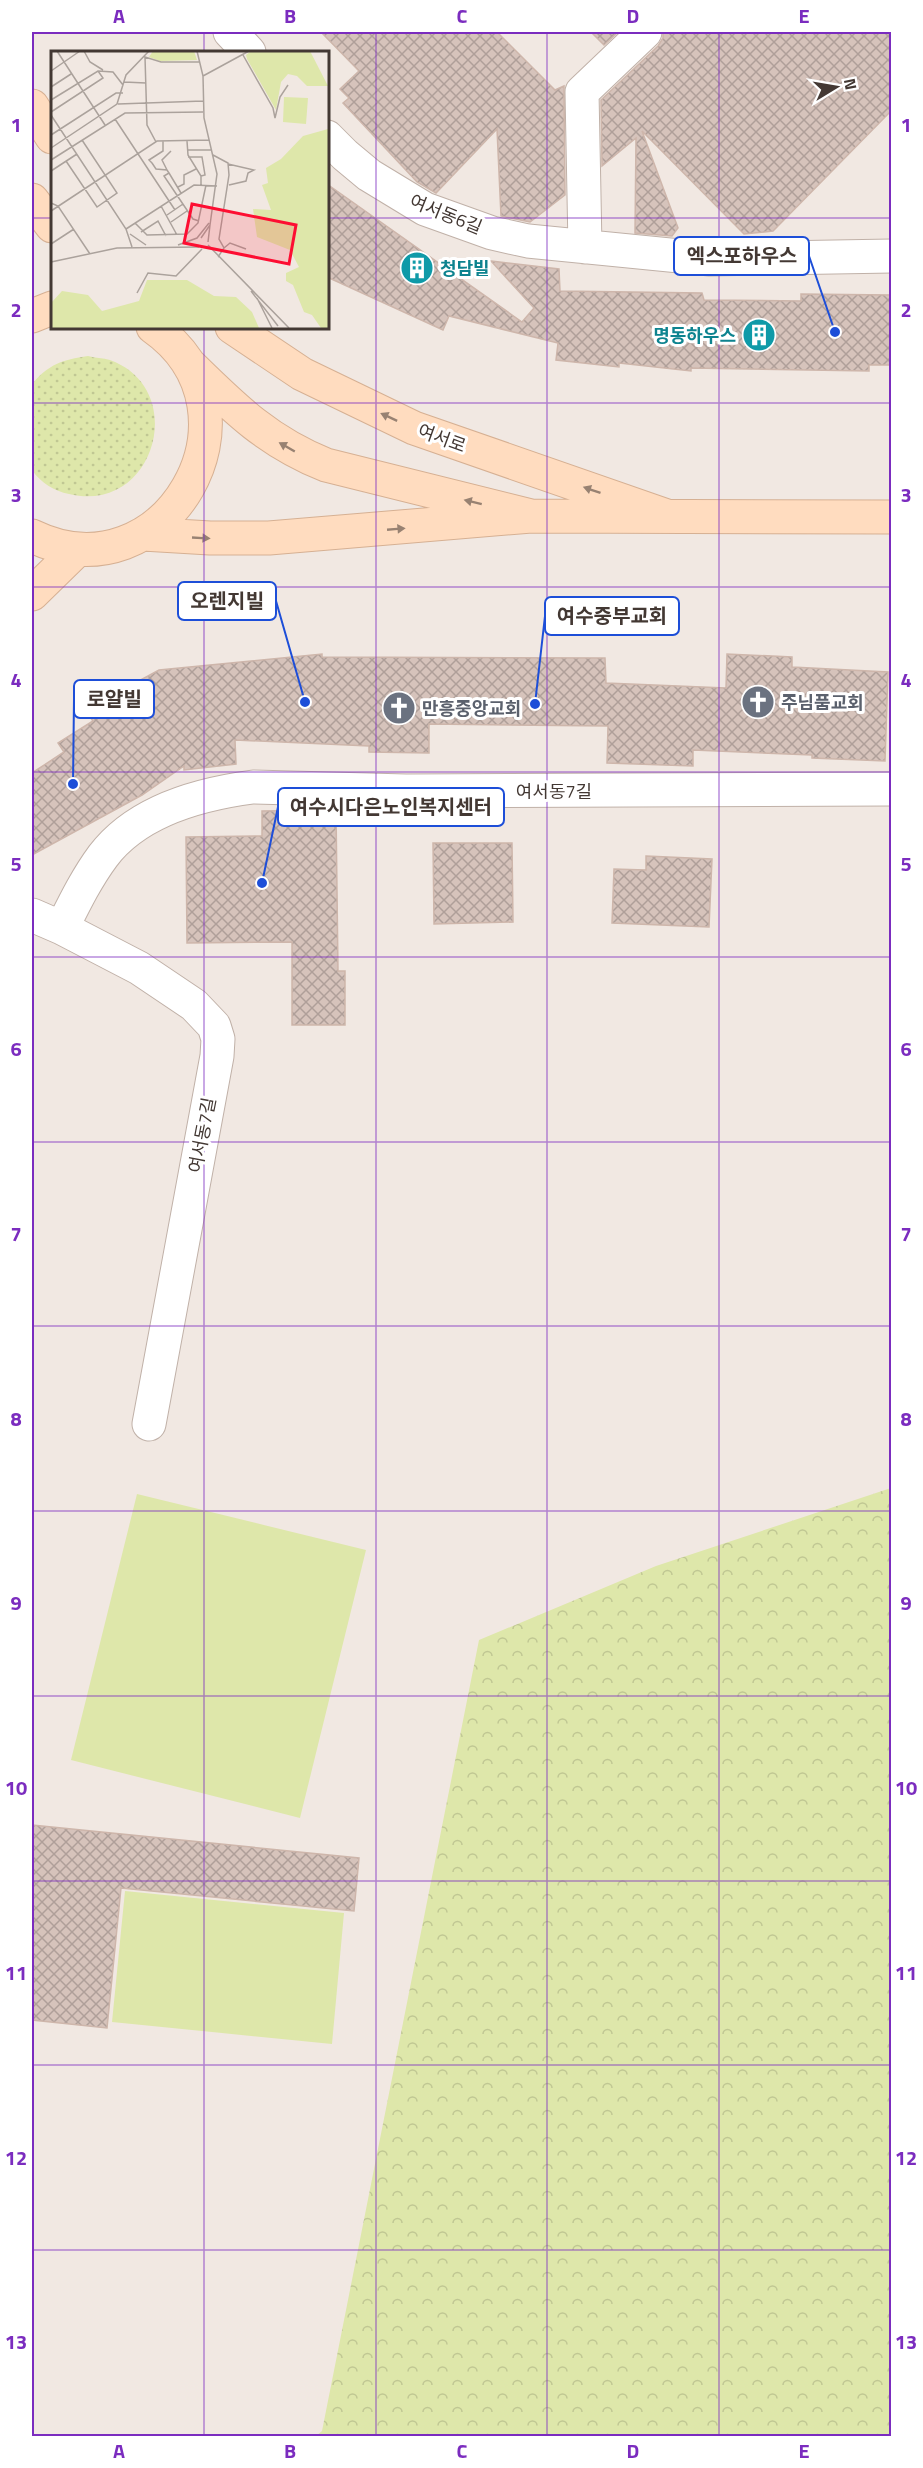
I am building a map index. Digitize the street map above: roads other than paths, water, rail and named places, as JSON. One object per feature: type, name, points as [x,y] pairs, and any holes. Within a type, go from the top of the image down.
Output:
[{"type":"street","points":[[230,32],[248,51]]},
{"type":"street","points":[[585,248],[582,92],[645,32]]},
{"type":"street","points":[[32,106],[51,135]]},
{"type":"street","name":"여서동6길","points":[[328,138],[369,175],[425,209],[492,233],[528,241],[710,258],[891,256]]},
{"type":"street","points":[[32,200],[51,225]]},
{"type":"street","points":[[32,316],[51,308]]},
{"type":"street","points":[[32,536],[45,542],[78,549],[112,546],[142,534],[169,514],[189,489],[202,458],[206,425],[201,393],[188,363],[167,337],[154,328]]},
{"type":"street","name":"여서로","points":[[233,328],[302,374],[414,428],[667,516]]},
{"type":"street","name":"여서로","points":[[188,363],[244,418],[273,439],[300,454],[326,465],[531,516]]},
{"type":"street","name":"여서로","points":[[142,534],[210,538],[280,538],[531,516],[891,517]]},
{"type":"street","points":[[32,594],[78,549]]},
{"type":"street","name":"여서동7길","points":[[62,928],[89,877],[117,841],[158,813],[187,801],[231,790],[253,787],[406,791],[891,789]]},
{"type":"street","name":"여서동7길","points":[[32,915],[139,968],[206,1016],[214,1026],[218,1039],[217,1056],[149,1424]]},
{"type":"place","name":"청담빌","points":[[417,268]]},
{"type":"place","name":"엑스포하우스","points":[[835,332]]},
{"type":"place","name":"명동하우스","points":[[759,335]]},
{"type":"place","name":"오렌지빌","points":[[305,702]]},
{"type":"place","name":"주님품교회","points":[[758,702]]},
{"type":"place","name":"여수중부교회","points":[[535,704]]},
{"type":"place","name":"만흥중앙교회","points":[[399,708]]},
{"type":"place","name":"로얄빌","points":[[73,784]]},
{"type":"place","name":"여수시다은노인복지센터","points":[[262,883]]}]
